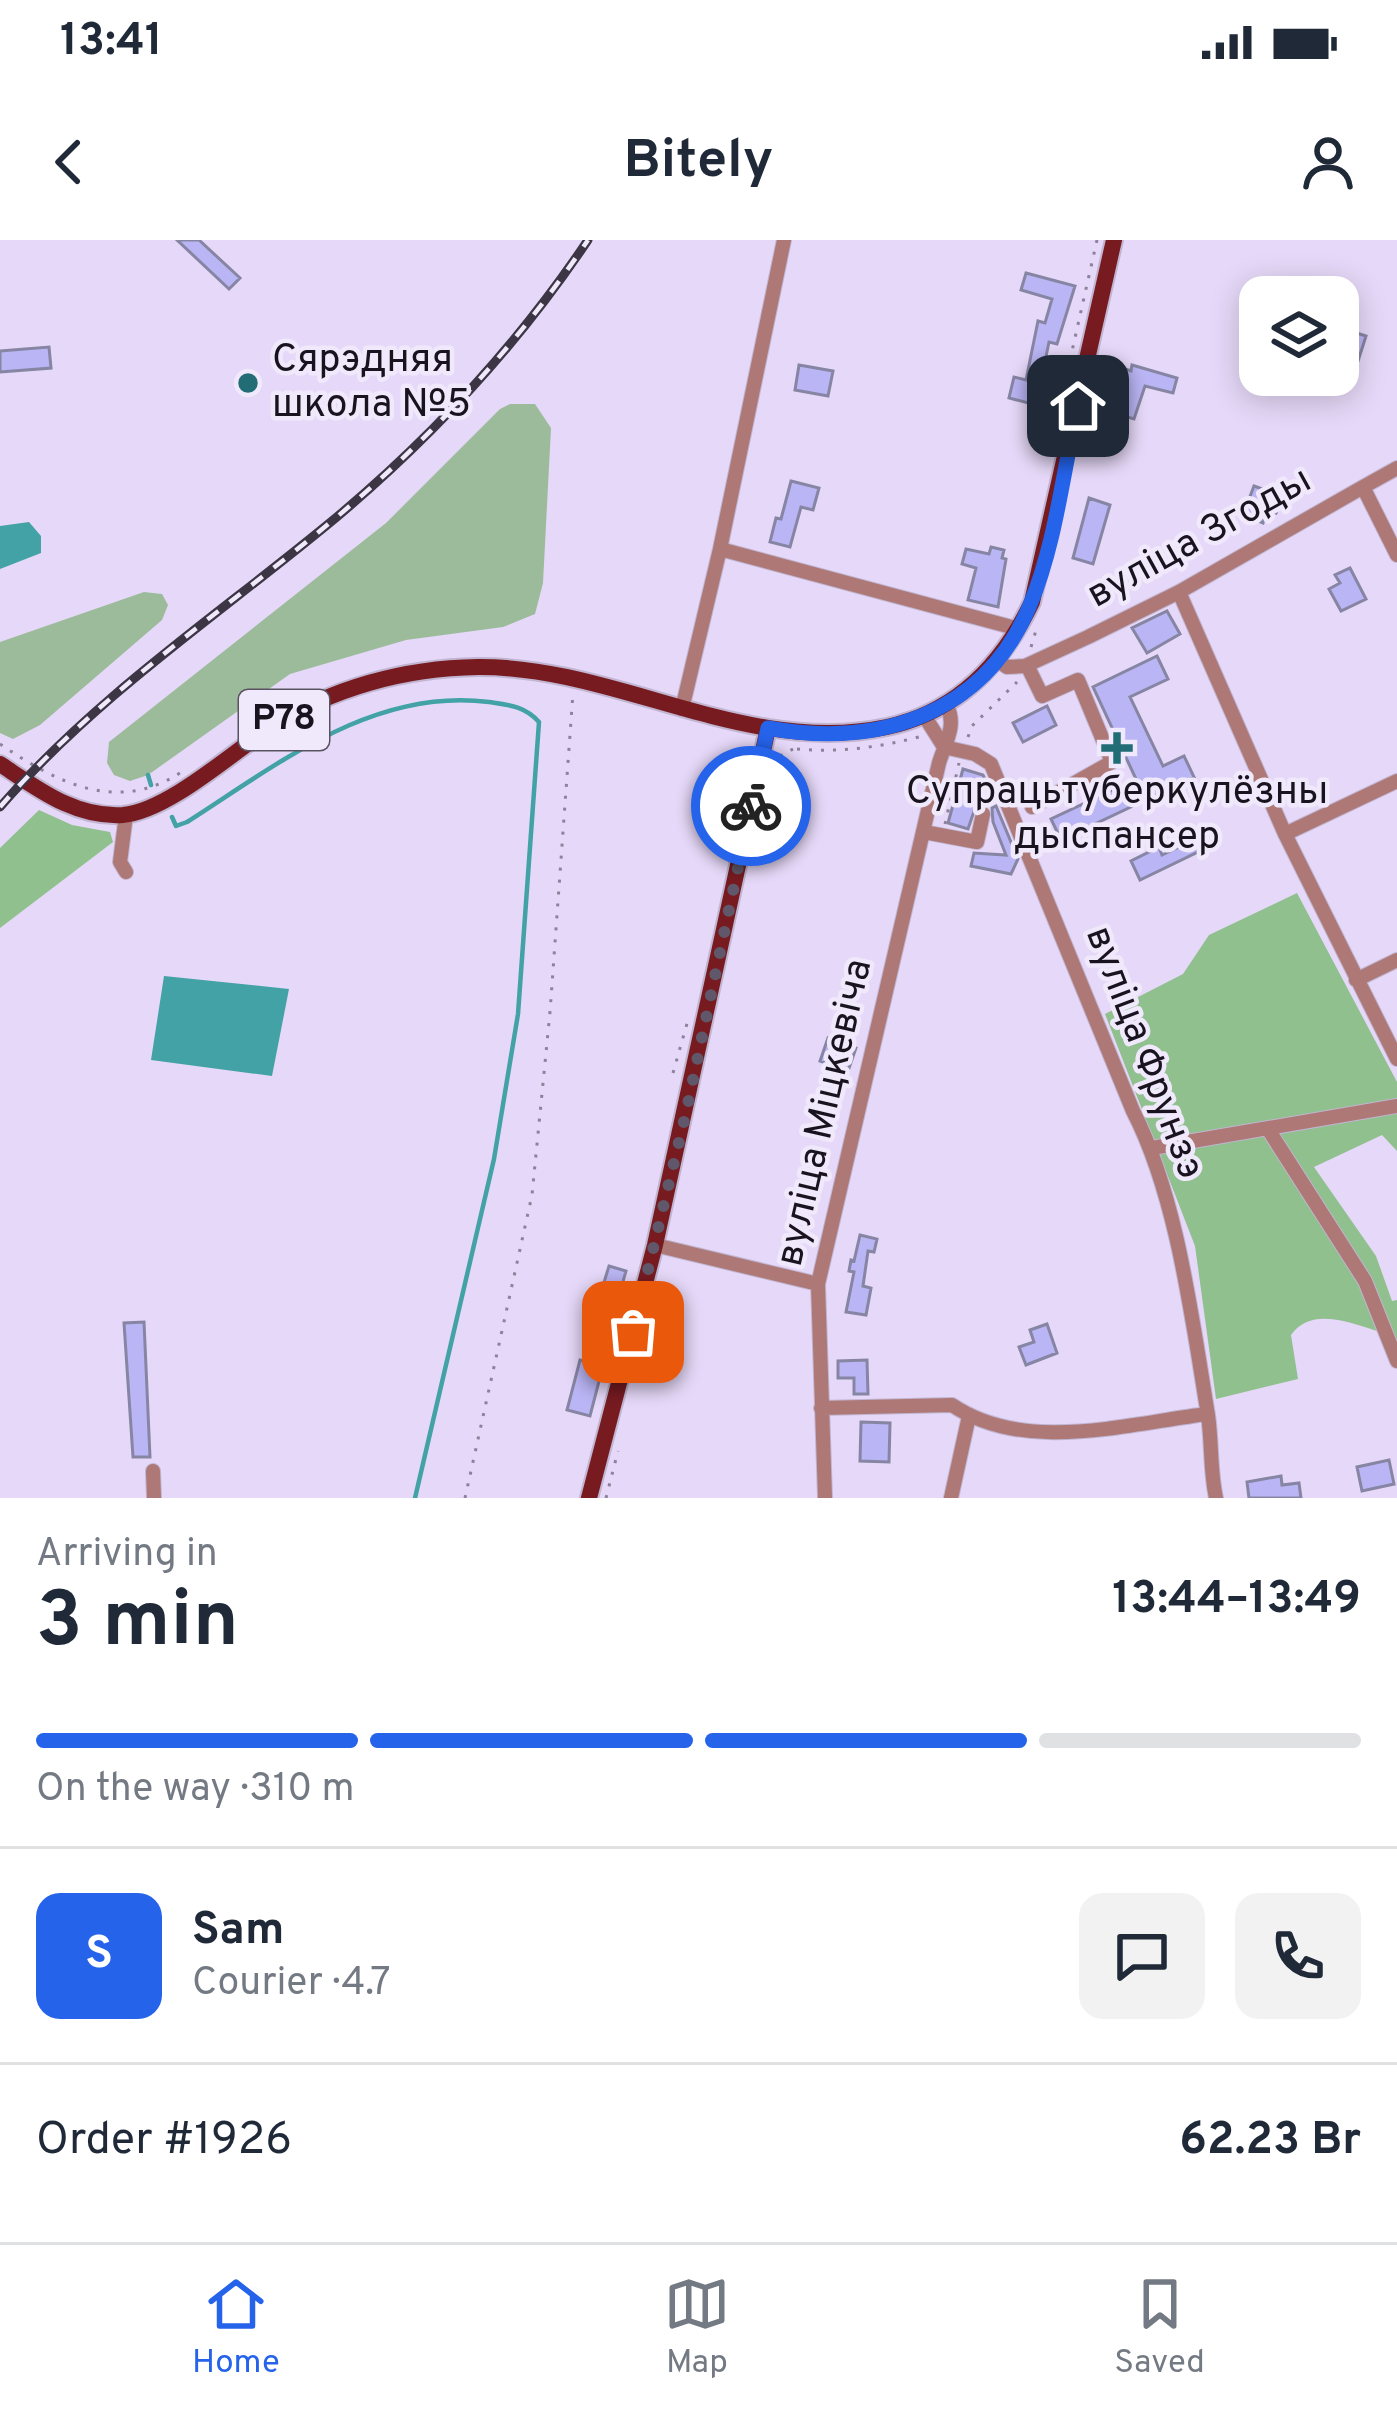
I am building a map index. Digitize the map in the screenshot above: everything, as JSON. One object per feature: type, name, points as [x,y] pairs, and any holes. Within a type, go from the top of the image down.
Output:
[{"type":"main road","points":[[589,1498],[656,1245],[768,728],[847,735],[926,717],[947,706],[997,660],[1019,629],[1041,572],[1114,240]]},
{"type":"main road","name":"Р78","points":[[126,815],[170,796],[274,725],[329,695],[361,685],[479,667],[573,681],[768,728]]},
{"type":"main road","points":[[0,764],[70,807],[126,815]]},
{"type":"street","points":[[682,709],[784,240]]},
{"type":"street","points":[[1363,487],[1397,468]]},
{"type":"street","name":"вуліца Згоды","points":[[1027,665],[1179,592],[1363,487],[1397,556]]},
{"type":"street","points":[[720,549],[1019,629]]},
{"type":"street","points":[[1179,592],[1285,834],[1397,1059]]},
{"type":"street","points":[[997,660],[1014,668],[1027,665],[1042,696],[1078,680],[1112,762],[1032,807]]},
{"type":"street","name":"вуліца Міцкевіча","points":[[825,1498],[818,1284],[952,717],[947,706]]},
{"type":"street","points":[[926,717],[944,747]]},
{"type":"street","name":"вуліца Фрунзэ","points":[[944,747],[992,764],[1152,1148],[1176,1243],[1208,1414],[1216,1498]]},
{"type":"street","points":[[1285,834],[1397,782]]},
{"type":"street","points":[[924,832],[977,842],[983,814]]},
{"type":"street","points":[[126,815],[120,862],[126,872]]},
{"type":"street","points":[[1356,980],[1397,960]]},
{"type":"street","points":[[1152,1148],[1397,1106]]},
{"type":"street","points":[[1268,1129],[1365,1281],[1397,1361]]},
{"type":"street","points":[[656,1245],[818,1284]]},
{"type":"street","points":[[820,1408],[952,1405],[969,1416],[1050,1434],[1208,1414]]},
{"type":"street","points":[[951,1498],[969,1416]]},
{"type":"street","points":[[153,1471],[154,1498]]},
{"type":"path","points":[[1066,379],[1097,240]]},
{"type":"path","points":[[465,1498],[532,1195],[573,681]]},
{"type":"path","points":[[943,836],[972,726]]},
{"type":"path","points":[[0,744],[52,775],[104,792],[146,790],[183,770]]},
{"type":"shaded area","points":[[510,404],[535,404],[551,428],[543,583],[535,614],[503,627],[406,640],[290,674],[148,775],[130,781],[114,775],[107,763],[109,742],[386,523]]},
{"type":"shaded area","points":[[29,522],[41,536],[41,553],[0,569],[0,526]]},
{"type":"shaded area","points":[[144,592],[162,594],[168,605],[162,620],[40,725],[13,739],[0,733],[0,642]]},
{"type":"shaded area","points":[[39,810],[72,825],[110,832],[113,842],[0,928],[0,848]]},
{"type":"shaded area","points":[[1297,893],[1397,1082],[1397,1151],[1382,1135],[1314,1167],[1376,1256],[1392,1301],[1397,1300],[1397,1341],[1351,1323],[1312,1320],[1291,1335],[1298,1379],[1216,1399],[1195,1246],[1105,1014],[1183,974],[1209,935]]},
{"type":"shaded area","points":[[164,976],[289,989],[272,1076],[151,1060]]},
{"type":"building","points":[[177,240],[199,240],[240,278],[229,289]]},
{"type":"building","points":[[1026,273],[1075,286],[1057,344],[1049,342],[1036,405],[1009,398],[1014,377],[1026,380],[1038,321],[1045,323],[1052,299],[1021,290]]},
{"type":"building","points":[[49,347],[51,368],[0,372],[0,351]]},
{"type":"building","points":[[799,365],[833,371],[828,396],[795,390]]},
{"type":"building","points":[[1132,365],[1177,378],[1173,393],[1145,386],[1134,419],[1114,413],[1123,368],[1131,371]]},
{"type":"building","points":[[791,481],[819,488],[813,510],[801,507],[790,547],[770,542]]},
{"type":"building","points":[[1254,486],[1282,496],[1276,513],[1267,510],[1263,523],[1243,515]]},
{"type":"building","points":[[1089,498],[1110,505],[1093,564],[1073,558]]},
{"type":"building","points":[[991,547],[1004,550],[1002,558],[1006,559],[998,607],[968,600],[976,568],[962,564],[966,549],[989,554]]},
{"type":"building","points":[[1350,568],[1366,599],[1341,611],[1329,589],[1340,583],[1335,575]]},
{"type":"building","points":[[1167,611],[1180,634],[1147,653],[1132,628]]},
{"type":"building","points":[[1157,656],[1168,679],[1130,697],[1163,766],[1184,756],[1194,777],[1061,840],[1051,819],[1136,779],[1093,687]]},
{"type":"building","points":[[1047,706],[1056,725],[1023,742],[1013,723]]},
{"type":"building","points":[[963,769],[985,779],[968,829],[948,823]]},
{"type":"building","points":[[996,806],[1018,859],[1011,874],[971,866],[974,853],[1006,855],[993,822]]},
{"type":"building","points":[[1198,838],[1204,849],[1140,880],[1131,861],[1159,847],[1162,855]]},
{"type":"building","points":[[828,1038],[856,1048],[848,1071],[820,1061]]},
{"type":"building","points":[[860,1235],[877,1239],[874,1252],[868,1251],[863,1286],[871,1288],[866,1315],[846,1312],[854,1272],[849,1271],[851,1260]]},
{"type":"building","points":[[609,1266],[626,1271],[613,1317],[595,1312]]},
{"type":"building","points":[[144,1322],[150,1457],[133,1457],[124,1323]]},
{"type":"building","points":[[1047,1324],[1057,1353],[1026,1365],[1019,1347],[1034,1342],[1030,1330]]},
{"type":"building","points":[[580,1360],[603,1366],[590,1416],[567,1410]]},
{"type":"building","points":[[867,1360],[868,1394],[854,1394],[854,1378],[838,1378],[838,1361]]},
{"type":"building","points":[[861,1422],[890,1423],[889,1462],[860,1461]]},
{"type":"building","points":[[1389,1460],[1394,1484],[1362,1491],[1357,1467]]},
{"type":"building","points":[[1281,1476],[1282,1485],[1299,1483],[1301,1498],[1249,1498],[1247,1482]]},
{"type":"waterway","points":[[172,817],[176,826],[187,822],[329,735],[406,706],[447,700],[489,702],[522,709],[539,722],[518,1014],[494,1159],[415,1498]]},
{"type":"waterway","points":[[148,775],[151,785]]},
{"type":"railway","points":[[0,807],[120,690],[338,516],[407,454],[504,351],[588,240]]},
{"type":"way so far","points":[[633,1332],[686,1113],[751,806]]},
{"type":"place","name":"Сярэдняя школа №5","points":[[248,383]]},
{"type":"place","name":"Супрацьтуберкулёзны дыспансер","points":[[1117,748]]},
{"type":"route","points":[[751,806],[768,728],[847,735],[926,717],[970,687],[1007,648],[1032,602],[1041,572],[1078,406]]}]
